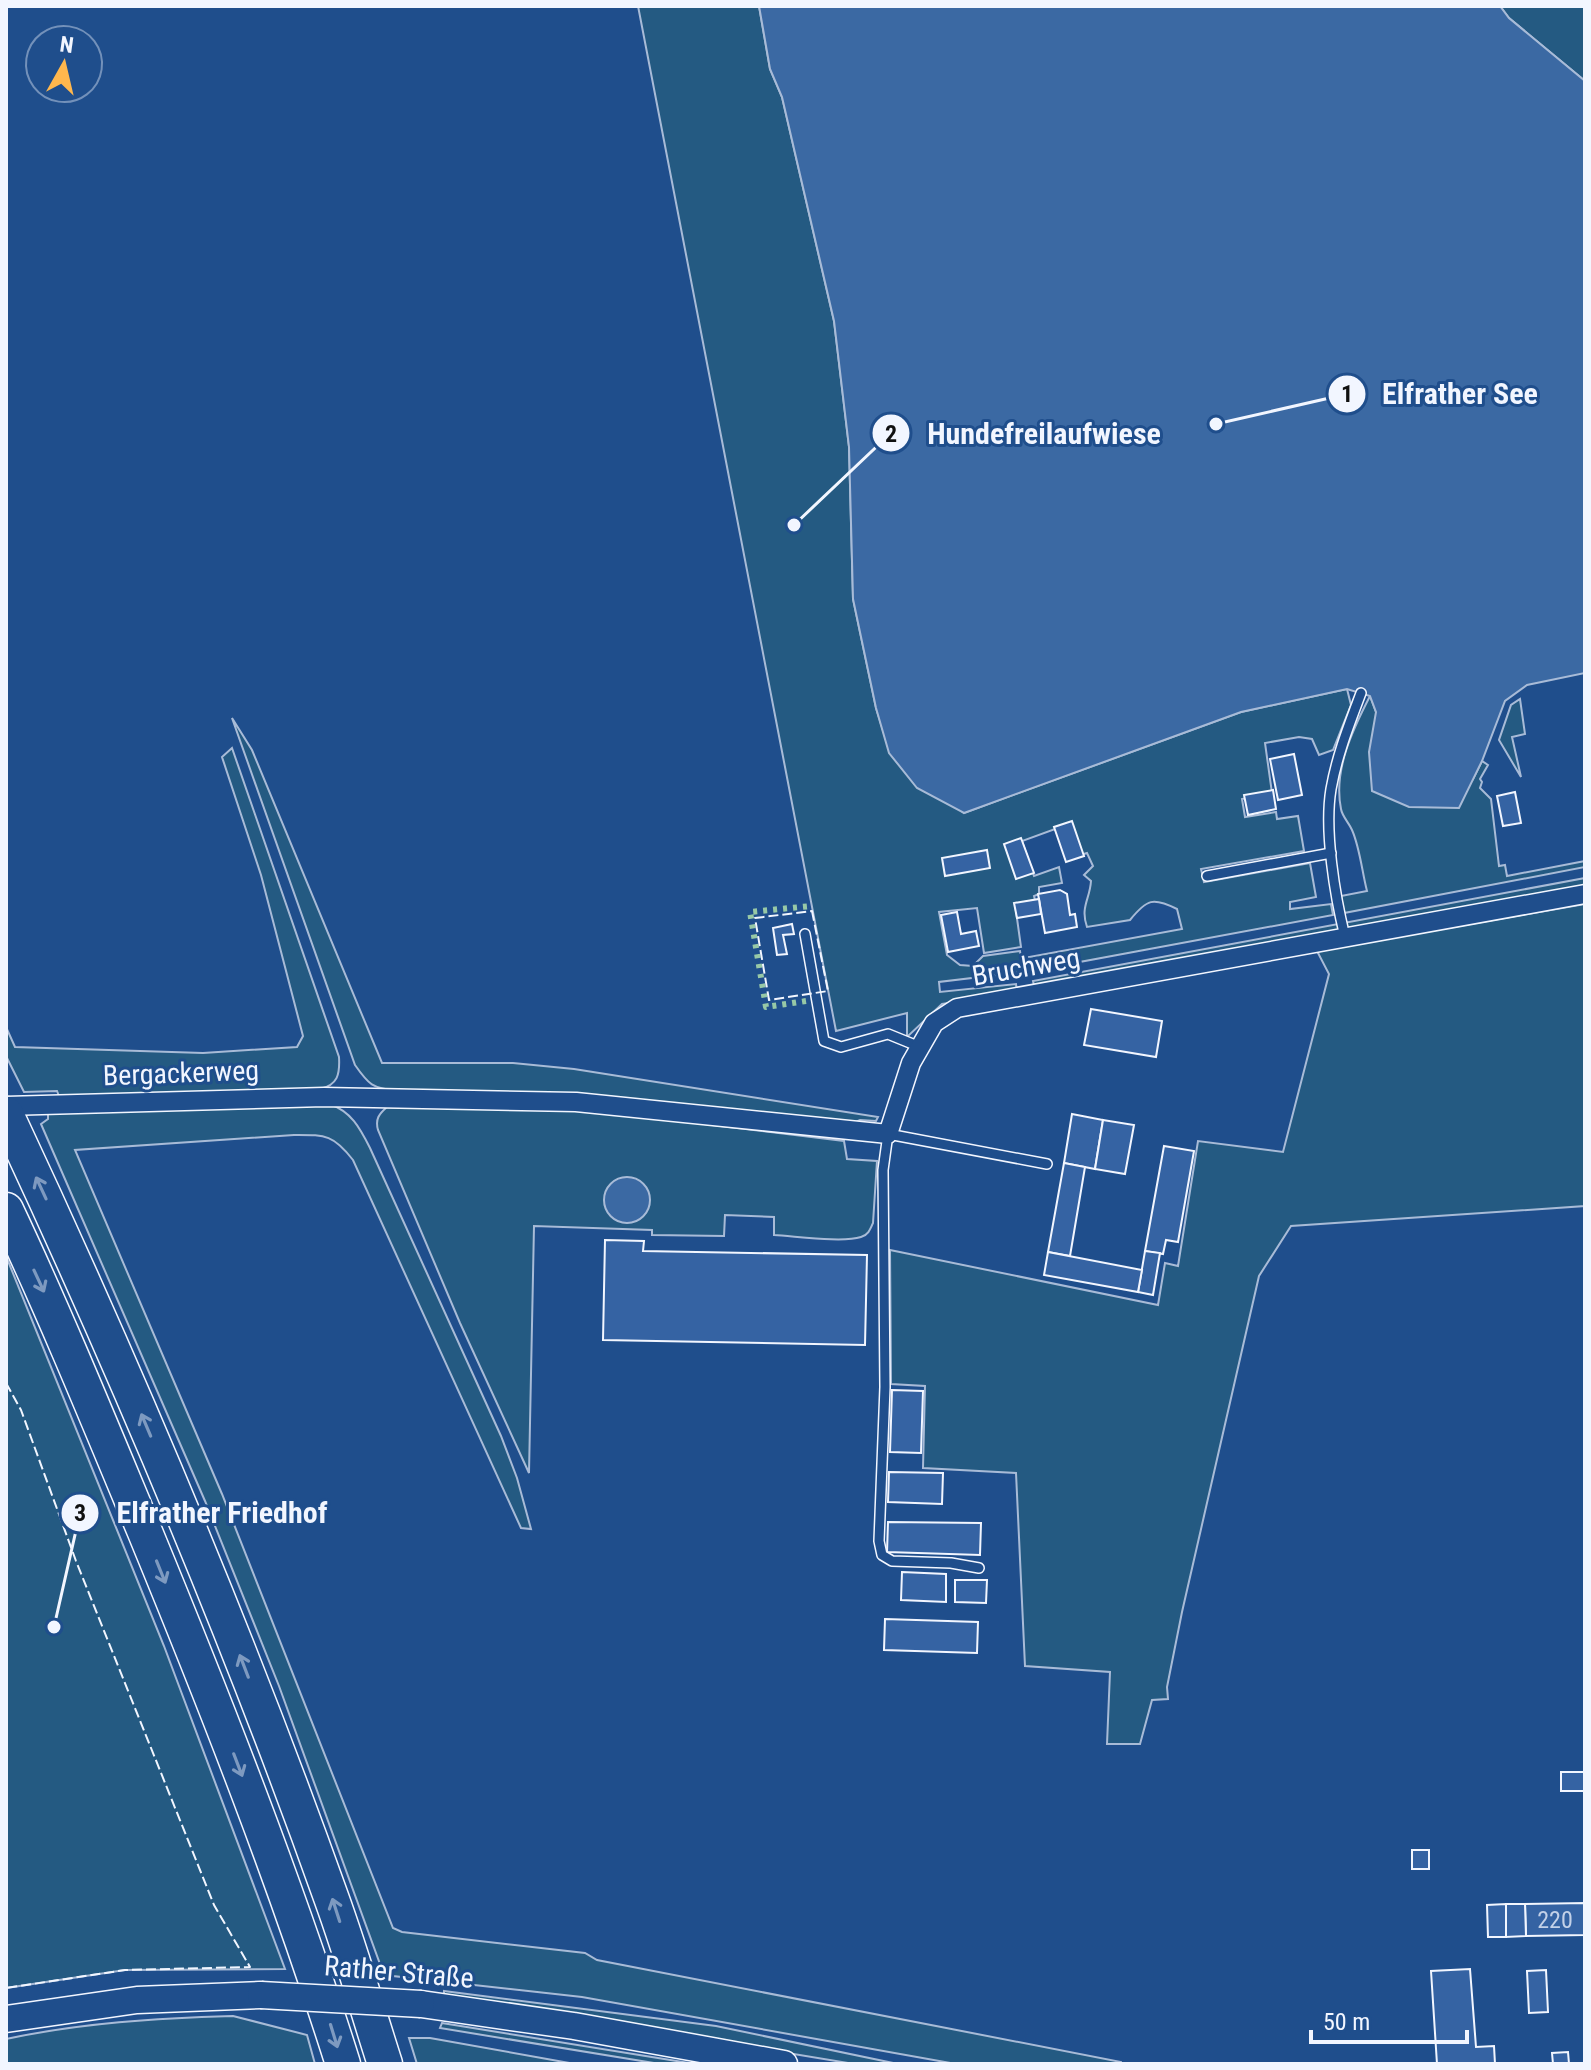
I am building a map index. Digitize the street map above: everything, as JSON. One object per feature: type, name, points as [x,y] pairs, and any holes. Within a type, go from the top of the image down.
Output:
[{"type":"highway","points":[[6,1114],[90,1292],[206,1567],[332,1899],[385,2064]]},
{"type":"highway","points":[[6,1210],[53,1310],[200,1666],[305,1943],[343,2064]]},
{"type":"main road","name":"Rather Straße","points":[[6,2019],[137,2000],[261,1995],[421,2004],[574,2026],[784,2064]]},
{"type":"street","name":"Bruchweg","points":[[888,1134],[911,1063],[934,1023],[957,1008],[1585,894]]},
{"type":"street","name":"Bergackerweg","points":[[6,1106],[358,1097],[576,1102],[888,1134]]},
{"type":"lane","points":[[1345,937],[1331,853],[1330,792],[1341,744],[1361,693]]},
{"type":"lane","points":[[1207,876],[1331,853]]},
{"type":"lane","points":[[805,934],[824,1041],[841,1047],[888,1034],[920,1047]]},
{"type":"lane","points":[[979,1568],[951,1563],[892,1561],[882,1555],[879,1541],[885,1387],[883,1170],[888,1134],[1047,1164]]},
{"type":"shaded area","points":[[638,6],[759,6],[770,69],[782,97],[834,321],[849,447],[853,599],[876,708],[890,753],[964,813],[1241,712],[1347,689],[1351,705],[1333,750],[1319,755],[1312,739],[1299,737],[1265,743],[1272,793],[1242,799],[1245,817],[1276,812],[1277,819],[1298,816],[1304,851],[1201,869],[1204,882],[1310,863],[1316,897],[1290,902],[1290,909],[1331,904],[1333,915],[1031,971],[1029,957],[1182,929],[1177,909],[1156,902],[1146,904],[1130,920],[1087,927],[1085,908],[1091,881],[1084,875],[1093,866],[1087,853],[1067,859],[1055,829],[1022,841],[1034,876],[1059,867],[1062,883],[1039,887],[1035,900],[1015,904],[1021,947],[984,953],[977,908],[939,912],[947,955],[960,965],[973,966],[983,956],[1020,951],[1023,972],[939,982],[940,992],[1016,984],[1017,993],[942,1004],[907,1037],[907,1013],[836,1031]]},
{"type":"shaded area","points":[[759,6],[1500,6],[1509,18],[1585,81],[1585,673],[1527,685],[1505,701],[1482,761],[1459,808],[1409,807],[1372,791],[1369,752],[1376,712],[1370,696],[1347,689],[1241,712],[964,813],[917,788],[889,753],[876,708],[853,599],[849,447],[834,321],[782,97],[770,69]]},
{"type":"shaded area","points":[[1500,6],[1585,6],[1585,81],[1509,18]]},
{"type":"shaded area","points":[[1370,696],[1376,712],[1473,779],[1482,761],[1488,765],[1480,779],[1480,788],[1491,799],[1499,866],[1505,865],[1507,876],[1585,861],[1585,867],[1344,913],[1341,896],[1367,891],[1357,844],[1342,812],[1339,794],[1346,750]]},
{"type":"shaded area","points":[[1520,699],[1525,734],[1512,737],[1521,777],[1499,740],[1511,705]]},
{"type":"shaded area","points":[[232,718],[252,750],[382,1063],[513,1063],[574,1069],[878,1117],[876,1121],[860,1120],[851,1124],[397,1091],[372,1084],[355,1065]]},
{"type":"shaded area","points":[[232,748],[339,1057],[337,1078],[331,1085],[320,1089],[59,1096],[57,1091],[24,1092],[6,1056],[6,1027],[15,1047],[203,1053],[297,1047],[303,1036],[261,875],[222,757]]},
{"type":"shaded area","points":[[1585,878],[1585,888],[1035,990],[1033,981]]},
{"type":"shaded area","points":[[1585,904],[1585,1206],[1291,1226],[1259,1276],[1182,1612],[1167,1687],[1168,1699],[1152,1700],[1140,1744],[1107,1744],[1110,1672],[1025,1666],[1016,1473],[923,1468],[925,1386],[891,1384],[890,1250],[1158,1305],[1165,1263],[1178,1266],[1198,1141],[1283,1152],[1329,974],[1317,951]]},
{"type":"shaded area","points":[[329,1104],[349,1116],[370,1148],[501,1436],[531,1529],[521,1528],[353,1160],[340,1145],[321,1136],[294,1135],[75,1150],[222,1494],[393,1928],[402,1932],[585,1953],[597,1960],[1121,2064],[956,2064],[582,1997],[384,1975],[279,1686],[205,1501],[41,1124],[48,1119],[48,1113]]},
{"type":"shaded area","points":[[387,1107],[587,1110],[844,1141],[847,1159],[877,1161],[873,1223],[863,1236],[853,1239],[774,1235],[774,1217],[725,1215],[724,1236],[652,1235],[652,1230],[534,1226],[529,1473],[460,1323],[378,1130],[378,1117]]},
{"type":"shaded area","points":[[627,1177],[643,1184],[650,1200],[643,1216],[627,1223],[611,1216],[604,1200],[611,1184]]},
{"type":"shaded area","points":[[6,1256],[164,1646],[285,1969],[125,1970],[6,1988]]},
{"type":"shaded area","points":[[444,1991],[716,2026],[898,2064],[854,2064],[444,1996]]},
{"type":"shaded area","points":[[233,2016],[307,2035],[315,2064],[6,2064],[6,2039],[119,2022]]},
{"type":"shaded area","points":[[442,2023],[695,2064],[660,2064],[440,2028]]},
{"type":"shaded area","points":[[409,2038],[430,2038],[575,2064],[417,2064]]},
{"type":"building","points":[[1294,754],[1302,795],[1278,800],[1270,759]]},
{"type":"building","points":[[1273,790],[1276,809],[1248,815],[1244,795]]},
{"type":"building","points":[[1515,792],[1521,823],[1503,826],[1497,796]]},
{"type":"building","points":[[1072,821],[1084,856],[1066,862],[1054,827]]},
{"type":"building","points":[[1021,838],[1034,873],[1016,879],[1004,844]]},
{"type":"building","points":[[987,850],[990,868],[945,876],[942,858]]},
{"type":"building","points":[[1060,890],[1067,894],[1070,915],[1075,914],[1077,927],[1045,933],[1038,894]]},
{"type":"building","points":[[1039,899],[1041,914],[1017,918],[1014,903]]},
{"type":"building","points":[[957,912],[961,934],[976,931],[979,946],[948,952],[941,915]]},
{"type":"building","points":[[792,924],[794,934],[783,935],[787,954],[777,955],[773,928]]},
{"type":"building","points":[[1091,1009],[1162,1021],[1156,1057],[1084,1045]]},
{"type":"building","points":[[1072,1114],[1103,1120],[1095,1169],[1064,1163]]},
{"type":"building","points":[[1103,1120],[1134,1125],[1125,1174],[1095,1169]]},
{"type":"building","points":[[1164,1146],[1194,1151],[1178,1242],[1166,1240],[1163,1254],[1145,1251]]},
{"type":"building","points":[[1064,1163],[1085,1167],[1070,1256],[1048,1252]]},
{"type":"building","points":[[605,1240],[644,1241],[643,1251],[867,1255],[865,1345],[603,1340]]},
{"type":"building","points":[[1145,1251],[1160,1253],[1153,1295],[1138,1292]]},
{"type":"building","points":[[1048,1252],[1142,1270],[1138,1292],[1044,1275]]},
{"type":"building","points":[[892,1390],[923,1391],[921,1453],[890,1452]]},
{"type":"building","points":[[889,1472],[943,1473],[942,1504],[888,1502]]},
{"type":"building","points":[[888,1522],[981,1523],[980,1555],[887,1552]]},
{"type":"building","points":[[902,1572],[946,1574],[946,1602],[901,1600]]},
{"type":"building","points":[[955,1580],[987,1580],[986,1603],[955,1602]]},
{"type":"building","points":[[885,1619],[978,1622],[977,1653],[884,1650]]},
{"type":"building","points":[[1561,1772],[1585,1772],[1585,1791],[1561,1791]]},
{"type":"building","points":[[1412,1850],[1429,1850],[1429,1869],[1412,1869]]},
{"type":"building","points":[[1585,1903],[1585,1935],[1526,1936],[1525,1904]]},
{"type":"building","points":[[1506,1904],[1525,1904],[1526,1936],[1506,1937]]},
{"type":"building","points":[[1506,1904],[1506,1937],[1488,1937],[1487,1905]]},
{"type":"building","points":[[1470,1969],[1476,2047],[1494,2046],[1495,2064],[1437,2064],[1431,1971]]},
{"type":"building","points":[[1546,1970],[1548,2012],[1529,2013],[1527,1971]]},
{"type":"building","points":[[1568,2052],[1569,2064],[1553,2064],[1552,2053]]},
{"type":"hedge","points":[[806,1001],[766,1007],[750,912],[811,906]]},
{"type":"fence","points":[[812,911],[828,991],[769,1000],[755,918],[812,911]]},
{"type":"fence","points":[[6,1383],[21,1410],[76,1561],[214,1905],[250,1967],[125,1970],[6,1988]]},
{"type":"place","name":"Elfrather See","points":[[1216,424]]},
{"type":"place","name":"Hundefreilaufwiese","points":[[794,525]]},
{"type":"place","name":"Elfrather Friedhof","points":[[54,1627]]}]
